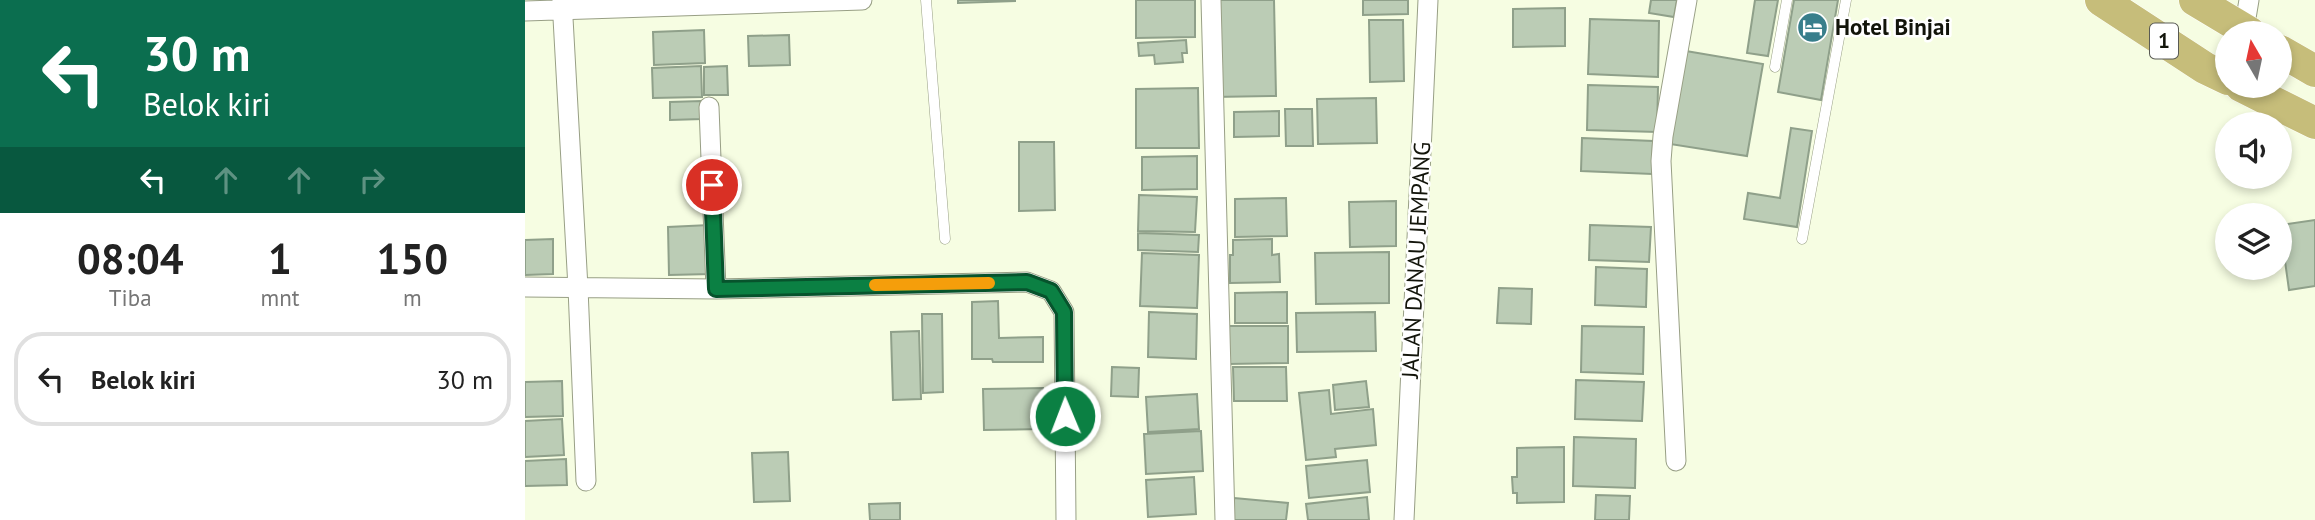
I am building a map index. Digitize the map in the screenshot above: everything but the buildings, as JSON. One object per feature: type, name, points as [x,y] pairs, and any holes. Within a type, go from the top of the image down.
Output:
[{"type":"main road","name":"1","points":[[2101,0],[2215,73]]},
{"type":"main road","name":"1","points":[[2196,0],[2247,21]]},
{"type":"main road","points":[[2293,58],[2315,71]]},
{"type":"main road","points":[[2265,98],[2315,123]]},
{"type":"street","points":[[525,11],[562,5],[862,0]]},
{"type":"street","points":[[1210,0],[1225,520]]},
{"type":"street","name":"JALAN DANAU JEMPANG","points":[[1404,520],[1427,0]]},
{"type":"street","points":[[1676,461],[1661,161],[1687,0]]},
{"type":"street","points":[[562,5],[586,481]]},
{"type":"street","points":[[709,107],[716,289]]},
{"type":"street","points":[[525,287],[716,289],[1027,282],[1051,291],[1064,312],[1066,520]]},
{"type":"lane","points":[[926,0],[945,239]]},
{"type":"lane","points":[[1775,66],[1787,0]]},
{"type":"lane","points":[[1802,239],[1846,0]]},
{"type":"slow traffic","points":[[875,285],[989,283]]},
{"type":"place","name":"Hotel Binjai","points":[[1812,27]]},
{"type":"route","points":[[712,185],[716,289],[1027,282],[1051,291],[1064,312],[1065,416]]}]
